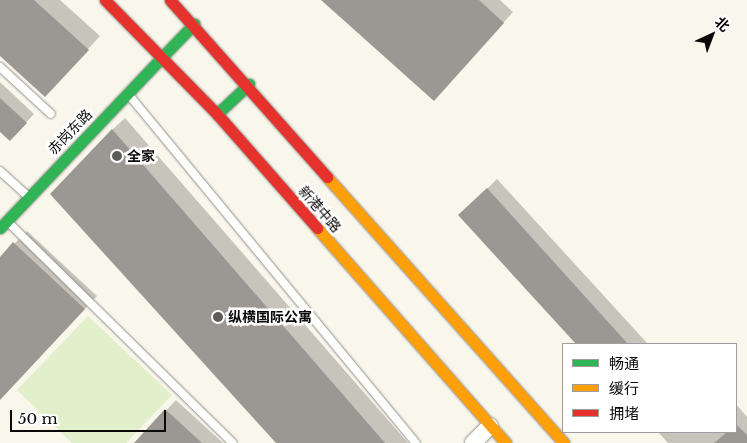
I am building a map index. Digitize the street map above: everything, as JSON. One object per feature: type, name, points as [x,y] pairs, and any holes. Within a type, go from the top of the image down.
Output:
[{"type":"main road","name":"新港中路","points":[[105,0],[163,56],[217,114],[506,443]]},
{"type":"main road","points":[[170,0],[249,84],[564,443]]},
{"type":"main road","name":"赤岗东路","points":[[3,224],[194,24]]},
{"type":"main road","points":[[217,114],[249,84]]},
{"type":"street","points":[[473,443],[490,426]]},
{"type":"lane","points":[[0,67],[51,114]]},
{"type":"lane","points":[[127,93],[416,443]]},
{"type":"lane","points":[[0,170],[29,197]]},
{"type":"lane","points":[[3,224],[233,443]]},
{"type":"green space","points":[[88,316],[172,395],[126,443],[72,443],[17,390]]},
{"type":"building","points":[[0,0],[34,0],[89,50],[45,97],[0,56]]},
{"type":"building","points":[[321,0],[479,0],[504,23],[434,101]]},
{"type":"building","points":[[0,98],[27,123],[10,141],[0,132]]},
{"type":"building","name":"纵横国际公寓","points":[[112,129],[385,443],[276,443],[50,194]]},
{"type":"building","points":[[487,188],[627,343],[575,343],[458,215]]},
{"type":"building","points":[[13,242],[85,309],[0,400],[0,257]]},
{"type":"building","points":[[165,409],[202,443],[134,443]]},
{"type":"building","points":[[737,425],[747,435],[747,443],[714,443],[726,433],[737,433]]},
{"type":"traffic: fast","points":[[163,56],[194,24]]},
{"type":"traffic: fast","points":[[0,228],[163,56]]},
{"type":"traffic: fast","points":[[217,114],[249,84]]},
{"type":"traffic: slow","points":[[327,177],[564,443]]},
{"type":"traffic: slow","points":[[317,228],[506,443]]},
{"type":"traffic: jam","points":[[105,0],[217,114],[317,228]]},
{"type":"traffic: jam","points":[[170,0],[327,177]]},
{"type":"place","name":"全家","points":[[117,156]]},
{"type":"place","name":"纵横国际公寓","points":[[218,317]]}]
